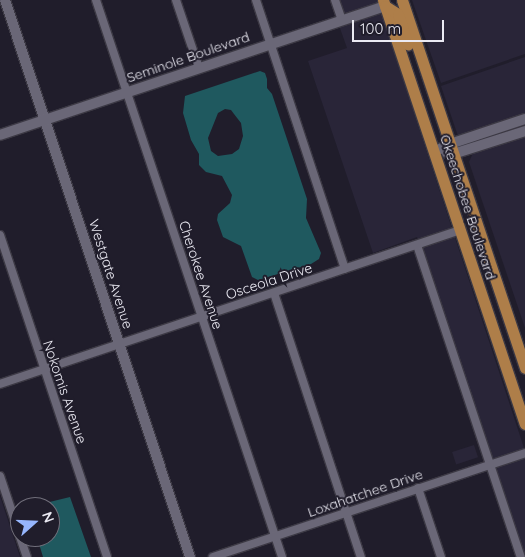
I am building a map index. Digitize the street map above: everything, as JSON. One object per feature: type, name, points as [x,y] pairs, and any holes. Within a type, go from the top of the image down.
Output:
[{"type":"main road","name":"Okeechobee Boulevard","points":[[402,0],[525,368]]},
{"type":"main road","name":"Okeechobee Boulevard","points":[[384,3],[525,424]]},
{"type":"main road","points":[[384,3],[398,14],[412,56],[429,82]]},
{"type":"street","name":"Westgate Avenue","points":[[5,0],[190,557]]},
{"type":"street","name":"Cherokee Avenue","points":[[96,0],[282,557]]},
{"type":"street","points":[[176,0],[199,68]]},
{"type":"street","points":[[256,0],[345,269]]},
{"type":"street","points":[[335,0],[342,20]]},
{"type":"street","name":"Seminole Boulevard","points":[[0,135],[342,20],[384,3]]},
{"type":"street","points":[[451,149],[525,119]]},
{"type":"street","points":[[434,152],[523,132],[525,123]]},
{"type":"street","name":"Osceola Drive","points":[[0,384],[460,230]]},
{"type":"street","name":"Nokomis Avenue","points":[[0,234],[107,557]]},
{"type":"street","points":[[417,245],[521,557]]},
{"type":"street","points":[[274,293],[362,557]]},
{"type":"street","name":"Loxahatchee Drive","points":[[213,557],[525,453]]},
{"type":"street","points":[[0,476],[10,506]]},
{"type":"street","points":[[418,488],[441,557]]},
{"type":"shaded area","points":[[330,0],[377,0],[525,451],[525,557],[417,237],[373,253],[308,61],[347,48]]},
{"type":"shaded area","points":[[412,0],[525,0],[525,54],[441,83]]},
{"type":"shaded area","points":[[525,57],[525,113],[458,136],[441,86]]},
{"type":"shaded area","points":[[260,71],[265,73],[267,88],[272,94],[307,199],[306,218],[321,253],[319,259],[311,264],[258,280],[252,277],[241,246],[223,237],[217,220],[218,214],[230,203],[232,195],[222,176],[206,172],[199,165],[199,154],[191,140],[183,113],[185,96]],"holes":[[[225,109],[231,110],[241,123],[243,136],[239,149],[232,154],[218,156],[211,151],[208,138],[218,113]]]},
{"type":"shaded area","points":[[525,136],[525,328],[469,162],[473,153]]},
{"type":"shaded area","points":[[474,445],[478,457],[456,464],[452,452]]},
{"type":"shaded area","points":[[0,496],[10,526],[10,547],[17,547],[20,557],[0,557]]},
{"type":"shaded area","points":[[70,497],[91,557],[43,557],[40,547],[60,547],[60,499]]}]
